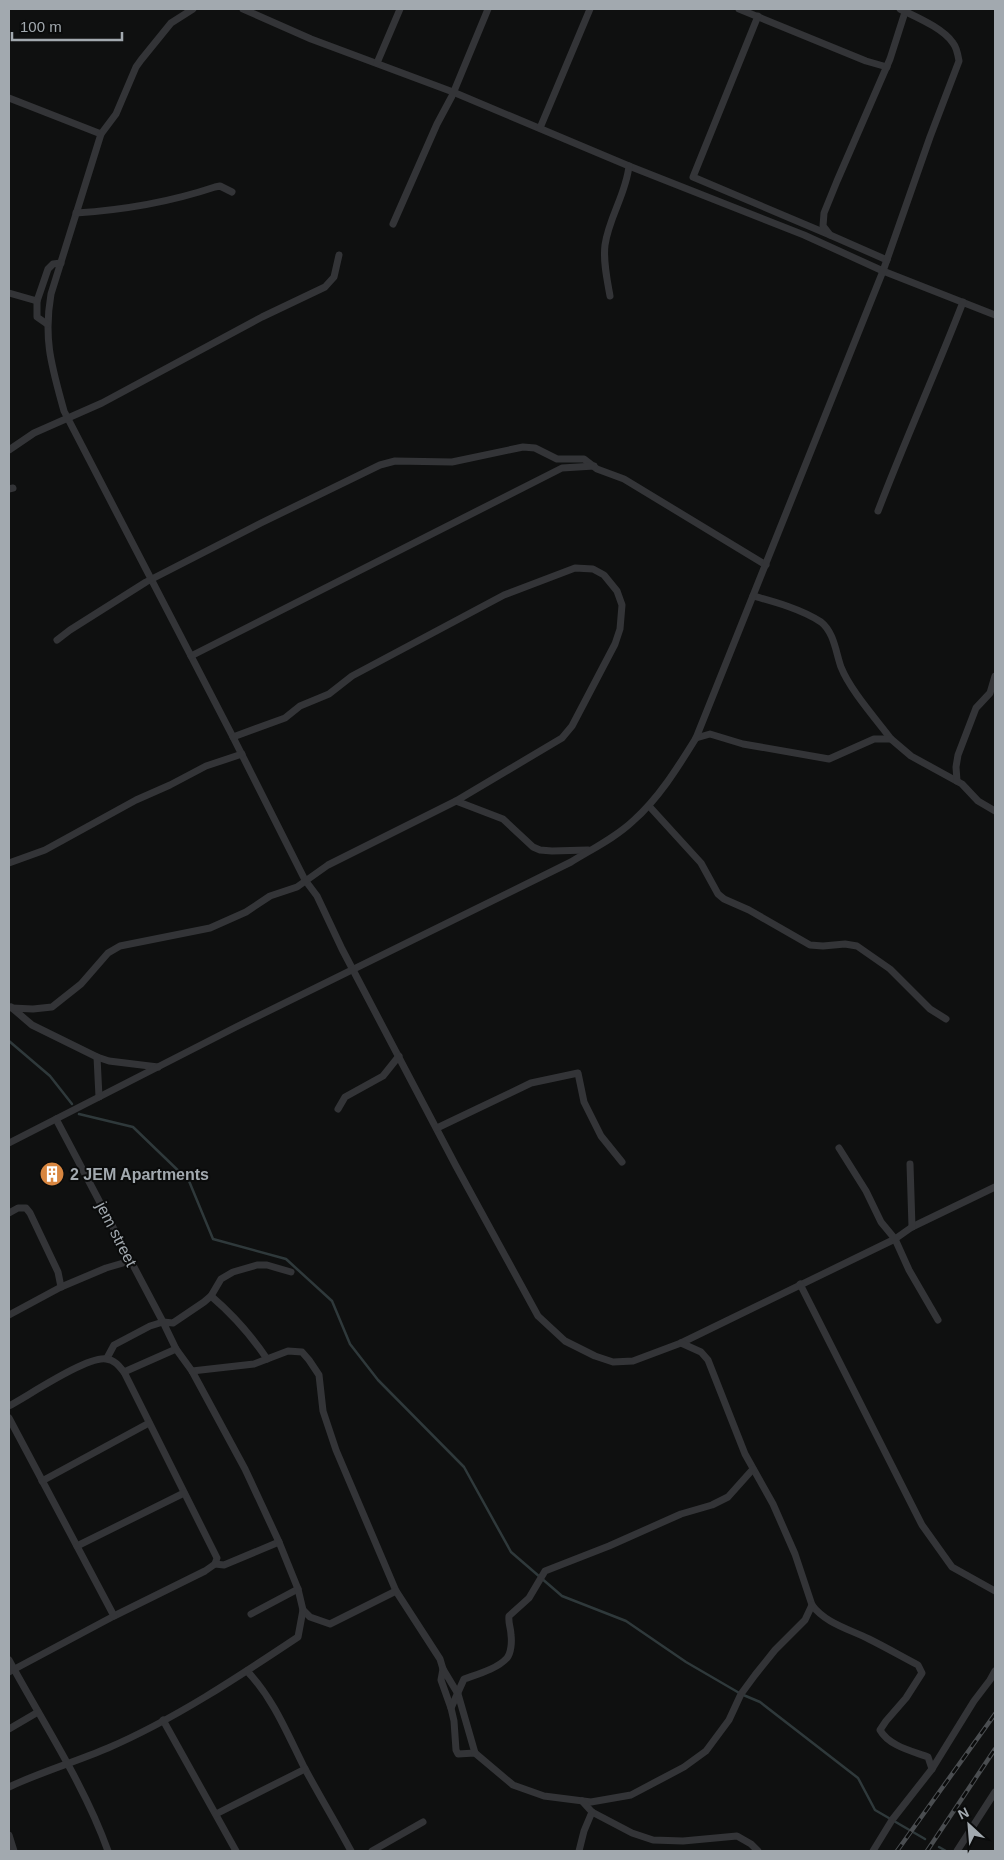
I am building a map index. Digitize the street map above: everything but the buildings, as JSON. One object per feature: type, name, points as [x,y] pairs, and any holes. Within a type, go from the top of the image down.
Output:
[{"type":"street","points":[[193,9],[171,23],[141,60],[136,67],[116,114],[101,134],[51,294],[47,324],[52,369],[64,411],[95,474],[192,656],[305,880],[322,904],[342,949],[398,1056],[538,1316],[565,1341],[595,1356],[613,1362],[632,1361],[681,1343],[895,1239],[912,1227],[995,1187]]},
{"type":"street","points":[[242,9],[310,39],[453,92],[628,166],[804,235],[883,271],[995,315]]},
{"type":"street","points":[[377,63],[400,9]]},
{"type":"street","points":[[393,224],[453,92],[488,9]]},
{"type":"street","points":[[540,128],[590,9]]},
{"type":"street","points":[[739,9],[886,68]]},
{"type":"street","points":[[9,1143],[236,1027],[571,862],[632,822],[648,806],[696,738],[883,271],[959,61],[957,50],[952,41],[935,27],[904,10],[886,68],[824,213],[823,226],[830,235]]},
{"type":"street","points":[[758,16],[692,177],[886,260]]},
{"type":"street","points":[[9,98],[101,134]]},
{"type":"street","points":[[610,296],[604,256],[605,244],[626,186],[628,166]]},
{"type":"street","points":[[76,213],[106,211],[167,201],[220,186],[232,192]]},
{"type":"street","points":[[9,450],[34,433],[129,389],[262,316],[325,286],[334,277],[339,255]]},
{"type":"street","points":[[47,324],[37,316],[37,302],[48,269],[55,262],[61,262]]},
{"type":"street","points":[[9,293],[37,302]]},
{"type":"street","points":[[878,511],[905,440],[939,365],[963,302]]},
{"type":"street","points":[[57,640],[70,630],[152,580],[260,523],[389,462],[452,462],[523,446],[535,448],[557,459],[584,459],[594,466],[624,479],[766,566]]},
{"type":"street","points":[[192,656],[562,468],[594,466]]},
{"type":"street","points":[[10,1007],[33,1009],[52,1007],[81,984],[108,953],[120,946],[210,928],[246,912],[270,896],[290,890],[328,865],[456,801],[562,738],[572,726],[615,644],[620,630],[622,605],[617,591],[604,575],[594,569],[575,568],[504,596],[352,676],[329,694],[300,706],[286,718],[233,737]]},
{"type":"street","points":[[753,596],[796,610],[822,623],[831,635],[841,667],[850,683],[891,739],[911,756],[957,781],[978,801],[995,811]]},
{"type":"street","points":[[957,781],[956,767],[958,755],[976,708],[990,693],[994,681]]},
{"type":"street","points":[[696,738],[710,734],[743,744],[824,759],[833,758],[874,739],[891,739]]},
{"type":"street","points":[[9,863],[45,850],[130,803],[206,766],[242,754]]},
{"type":"street","points":[[456,801],[503,819],[532,847],[540,850],[552,852],[591,850]]},
{"type":"street","points":[[648,806],[701,863],[718,894],[724,899],[749,910],[810,945],[845,944],[856,946],[890,969],[930,1009],[946,1019]]},
{"type":"street","points":[[10,1007],[32,1025],[97,1057],[117,1063],[160,1067]]},
{"type":"street","points":[[338,1109],[345,1097],[383,1076],[398,1056]]},
{"type":"street","points":[[97,1057],[99,1097]]},
{"type":"street","points":[[437,1128],[531,1083],[578,1073],[584,1102],[601,1136],[622,1162]]},
{"type":"street","name":"jem street","points":[[56,1120],[176,1349],[192,1371],[245,1469],[279,1542],[298,1589],[303,1610]]},
{"type":"street","points":[[839,1148],[866,1191],[881,1222],[895,1239],[909,1270],[938,1320]]},
{"type":"street","points":[[910,1164],[912,1227]]},
{"type":"street","points":[[9,1212],[18,1208],[26,1208],[30,1213],[58,1272],[61,1287]]},
{"type":"street","points":[[9,1315],[61,1287],[106,1268],[130,1261]]},
{"type":"street","points":[[107,1358],[114,1345],[150,1326],[163,1322],[173,1323],[179,1320],[211,1296],[225,1275],[257,1264],[291,1272]]},
{"type":"street","points":[[800,1284],[922,1525],[952,1567],[995,1591]]},
{"type":"street","points":[[211,1296],[226,1308],[257,1344],[267,1359]]},
{"type":"street","points":[[681,1343],[701,1352],[708,1360],[752,1469],[773,1504],[796,1554],[812,1605],[827,1619],[869,1639],[921,1668],[922,1673],[906,1698],[880,1730],[884,1736],[896,1744],[928,1757],[932,1770]]},
{"type":"street","points":[[124,1372],[176,1349]]},
{"type":"street","points":[[192,1371],[254,1364],[280,1353],[295,1350],[302,1352],[316,1369],[319,1375],[323,1411],[336,1450],[396,1591],[430,1642],[458,1694],[476,1753],[513,1785],[544,1796],[591,1802],[631,1794],[684,1767],[706,1751],[729,1720],[741,1694],[754,1675],[783,1641],[805,1620],[812,1605]]},
{"type":"street","points":[[9,1406],[80,1366],[97,1359],[107,1358],[117,1362],[124,1372],[217,1558],[215,1564],[205,1571],[114,1616],[11,1671]]},
{"type":"street","points":[[9,1418],[114,1616]]},
{"type":"street","points":[[42,1481],[149,1423]]},
{"type":"street","points":[[451,1708],[464,1679],[486,1671],[508,1658],[511,1649],[509,1616],[529,1598],[545,1571],[609,1546],[681,1514],[712,1506],[728,1497],[752,1469]]},
{"type":"street","points":[[77,1546],[184,1493]]},
{"type":"street","points":[[215,1564],[224,1565],[279,1542]]},
{"type":"street","points":[[251,1614],[298,1589]]},
{"type":"street","points":[[303,1610],[310,1617],[330,1624],[396,1591]]},
{"type":"street","points":[[9,1787],[108,1748],[163,1720],[247,1671],[298,1637],[303,1610]]},
{"type":"street","points":[[9,1660],[11,1671],[38,1712],[99,1826],[108,1851]]},
{"type":"street","points":[[443,1669],[442,1680],[454,1720],[456,1750],[458,1754],[476,1753]]},
{"type":"street","points":[[247,1671],[258,1683],[278,1714],[305,1769],[352,1851]]},
{"type":"street","points":[[873,1851],[892,1820],[932,1770],[974,1701],[995,1671]]},
{"type":"street","points":[[9,1729],[38,1712]]},
{"type":"street","points":[[163,1720],[236,1851]]},
{"type":"street","points":[[216,1814],[305,1769]]},
{"type":"street","points":[[957,1851],[995,1792]]},
{"type":"street","points":[[582,1801],[592,1812],[632,1833],[653,1840],[683,1841],[737,1836],[751,1844],[758,1851]]},
{"type":"street","points":[[579,1851],[584,1831],[592,1812]]},
{"type":"street","points":[[372,1851],[423,1822]]},
{"type":"street","points":[[9,1835],[14,1851]]},
{"type":"waterway","points":[[9,1041],[50,1076],[72,1104]]},
{"type":"waterway","points":[[79,1114],[133,1127],[189,1181],[213,1239],[286,1259],[332,1301],[350,1344],[378,1380],[464,1467],[511,1552],[562,1596],[626,1621],[686,1662],[741,1694],[760,1702],[858,1778],[875,1810],[925,1839]]},
{"type":"waterway","points":[[939,1847],[946,1851]]},
{"type":"railway","points":[[897,1851],[995,1714]]},
{"type":"railway","points":[[927,1851],[995,1749]]},
{"type":"place","name":"2 JEM Apartments","points":[[52,1174]]}]
